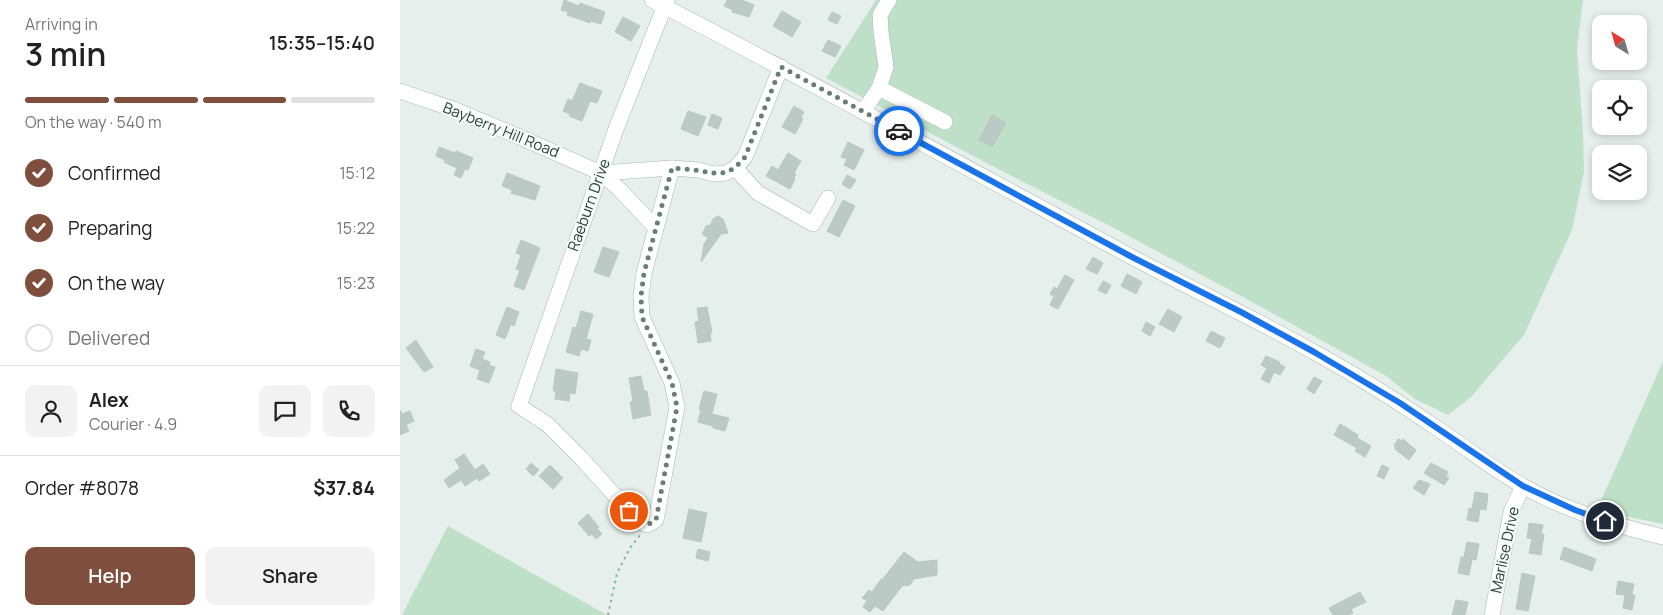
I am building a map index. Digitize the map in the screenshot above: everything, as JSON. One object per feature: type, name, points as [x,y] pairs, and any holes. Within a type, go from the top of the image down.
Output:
[{"type":"street","points":[[863,112],[879,88],[886,67],[880,15],[889,0]]},
{"type":"street","points":[[661,2],[1130,256],[1265,324],[1337,364],[1407,408],[1523,486],[1575,510],[1620,527],[1663,538]]},
{"type":"street","name":"Raeburn Drive","points":[[645,524],[638,522],[581,458],[547,424],[518,406],[661,2]]},
{"type":"street","points":[[781,67],[745,157],[736,168],[758,194],[813,224],[828,198]]},
{"type":"street","points":[[879,88],[945,122]]},
{"type":"street","name":"Bayberry Hill Road","points":[[400,91],[453,109],[601,173],[656,228]]},
{"type":"street","points":[[645,524],[656,520],[677,407],[672,383],[642,317],[641,296],[644,273],[672,168]]},
{"type":"street","name":"Bayberry Hill Road","points":[[601,173],[672,168],[698,170],[714,174],[726,173],[736,168]]},
{"type":"street","name":"Marlise Drive","points":[[1492,615],[1510,512],[1523,486]]},
{"type":"path","points":[[608,615],[617,574],[645,524]]},
{"type":"green space","points":[[876,0],[1583,0],[1577,48],[1584,172],[1572,230],[1524,335],[1471,397],[1448,415],[1415,399],[1386,376],[1241,296],[826,78]]},
{"type":"green space","points":[[1663,361],[1663,524],[1597,510]]},
{"type":"green space","points":[[448,526],[607,615],[402,615]]},
{"type":"building","points":[[564,0],[579,6],[580,3],[605,12],[601,24],[591,21],[590,23],[567,15],[568,12],[561,10]]},
{"type":"building","points":[[727,0],[742,0],[754,5],[749,17],[732,12],[733,10],[724,6]]},
{"type":"building","points":[[782,11],[801,22],[792,37],[773,26]]},
{"type":"building","points":[[832,12],[841,16],[837,24],[828,20]]},
{"type":"building","points":[[623,17],[640,26],[631,41],[615,32]]},
{"type":"building","points":[[828,40],[841,46],[835,57],[822,51]]},
{"type":"building","points":[[580,83],[602,91],[597,103],[590,101],[582,121],[569,116],[570,114],[563,111],[568,99],[572,101]]},
{"type":"building","points":[[794,106],[804,112],[801,118],[803,119],[795,134],[782,127]]},
{"type":"building","points":[[688,111],[706,117],[698,136],[681,129]]},
{"type":"building","points":[[712,114],[722,118],[718,129],[708,125]]},
{"type":"building","points":[[992,115],[1006,123],[992,147],[979,140]]},
{"type":"building","points":[[848,142],[864,150],[854,170],[844,165],[847,159],[841,157]]},
{"type":"building","points":[[439,147],[473,158],[468,170],[465,169],[461,178],[454,175],[457,168],[436,156]]},
{"type":"building","points":[[788,153],[801,161],[794,173],[796,174],[795,179],[790,189],[766,176],[772,166],[778,170]]},
{"type":"building","points":[[507,173],[540,186],[535,200],[511,193],[512,190],[502,186]]},
{"type":"building","points":[[847,175],[856,180],[850,189],[842,184]]},
{"type":"building","points":[[843,200],[855,206],[839,237],[827,231]]},
{"type":"building","points":[[718,216],[723,219],[728,233],[721,234],[701,262],[704,244],[708,238],[702,234],[707,225],[710,226],[713,219]]},
{"type":"building","points":[[521,240],[540,248],[524,290],[514,286],[520,270],[516,269],[521,255],[516,253]]},
{"type":"building","points":[[603,247],[619,252],[609,277],[594,272]]},
{"type":"building","points":[[1093,257],[1103,263],[1097,274],[1086,269]]},
{"type":"building","points":[[1127,274],[1142,282],[1136,294],[1121,286]]},
{"type":"building","points":[[1065,275],[1074,280],[1058,309],[1050,305],[1054,296],[1050,294],[1054,287],[1057,289]]},
{"type":"building","points":[[1103,281],[1111,285],[1106,294],[1098,290]]},
{"type":"building","points":[[507,307],[519,312],[514,326],[511,324],[505,339],[496,335]]},
{"type":"building","points":[[707,307],[712,332],[710,332],[711,341],[698,343],[695,322],[699,321],[697,308]]},
{"type":"building","points":[[1168,309],[1182,317],[1174,332],[1159,324]]},
{"type":"building","points":[[581,311],[593,314],[586,339],[591,340],[588,351],[581,349],[579,356],[566,352],[573,327],[576,328]]},
{"type":"building","points":[[1146,322],[1155,327],[1150,336],[1142,331]]},
{"type":"building","points":[[1211,331],[1225,338],[1220,348],[1206,341]]},
{"type":"building","points":[[416,340],[433,367],[424,372],[406,348]]},
{"type":"building","points":[[476,349],[485,352],[482,359],[490,362],[489,365],[495,367],[489,383],[477,379],[480,370],[470,366]]},
{"type":"building","points":[[1266,356],[1280,362],[1279,364],[1285,367],[1280,375],[1274,372],[1269,383],[1261,379],[1267,368],[1261,365]]},
{"type":"building","points":[[556,369],[578,373],[575,394],[570,393],[569,401],[555,399],[556,391],[553,391]]},
{"type":"building","points":[[641,376],[644,391],[647,391],[651,415],[633,419],[630,402],[633,401],[629,378]]},
{"type":"building","points":[[1314,377],[1322,381],[1314,394],[1307,389]]},
{"type":"building","points":[[704,391],[717,394],[712,414],[729,418],[725,431],[698,422]]},
{"type":"building","points":[[400,410],[402,414],[410,411],[414,421],[406,425],[409,431],[400,435]]},
{"type":"building","points":[[1340,424],[1358,435],[1357,438],[1371,446],[1365,457],[1355,451],[1357,448],[1334,435]]},
{"type":"building","points":[[1398,439],[1402,441],[1403,439],[1416,450],[1409,460],[1395,449],[1394,446]]},
{"type":"building","points":[[464,454],[475,470],[483,464],[490,474],[479,481],[477,478],[465,486],[461,480],[449,488],[444,480],[460,468],[455,460]]},
{"type":"building","points":[[531,463],[539,470],[533,476],[526,469]]},
{"type":"building","points":[[1431,463],[1448,472],[1446,476],[1449,478],[1444,485],[1424,473]]},
{"type":"building","points":[[550,465],[563,478],[553,489],[539,476]]},
{"type":"building","points":[[1382,465],[1389,468],[1384,479],[1377,476]]},
{"type":"building","points":[[1419,480],[1430,484],[1424,495],[1413,488]]},
{"type":"building","points":[[1475,492],[1488,494],[1486,510],[1480,509],[1478,522],[1467,520],[1469,508],[1472,509]]},
{"type":"building","points":[[689,509],[707,513],[701,542],[683,538]]},
{"type":"building","points":[[588,514],[599,527],[597,528],[602,534],[596,539],[592,534],[589,536],[578,523]]},
{"type":"building","points":[[1529,523],[1543,525],[1541,534],[1544,534],[1541,555],[1529,553],[1532,539],[1527,538]]},
{"type":"building","points":[[1467,542],[1479,544],[1476,560],[1472,559],[1469,575],[1458,573],[1461,557],[1464,557]]},
{"type":"building","points":[[1564,547],[1596,559],[1592,571],[1560,559]]},
{"type":"building","points":[[698,549],[710,552],[708,561],[696,558]]},
{"type":"building","points":[[904,552],[918,562],[937,560],[937,575],[914,579],[910,585],[902,586],[883,611],[875,606],[870,612],[863,607],[867,601],[862,598],[869,590],[872,592]]},
{"type":"building","points":[[1522,573],[1535,576],[1528,611],[1516,609]]},
{"type":"building","points":[[1618,581],[1634,584],[1632,595],[1635,595],[1632,610],[1623,608],[1625,595],[1616,594]]},
{"type":"building","points":[[1360,592],[1366,602],[1351,609],[1353,613],[1348,615],[1333,615],[1329,608]]},
{"type":"building","points":[[1456,600],[1468,602],[1465,615],[1452,615]]},
{"type":"way so far","points":[[629,511],[638,522],[647,525],[656,520],[677,407],[672,383],[642,317],[641,296],[644,273],[672,168],[698,170],[714,174],[726,173],[736,168],[745,157],[781,67],[899,131]]},
{"type":"route","points":[[899,131],[1179,282],[1273,329],[1352,373],[1523,486],[1575,510],[1605,521]]}]
